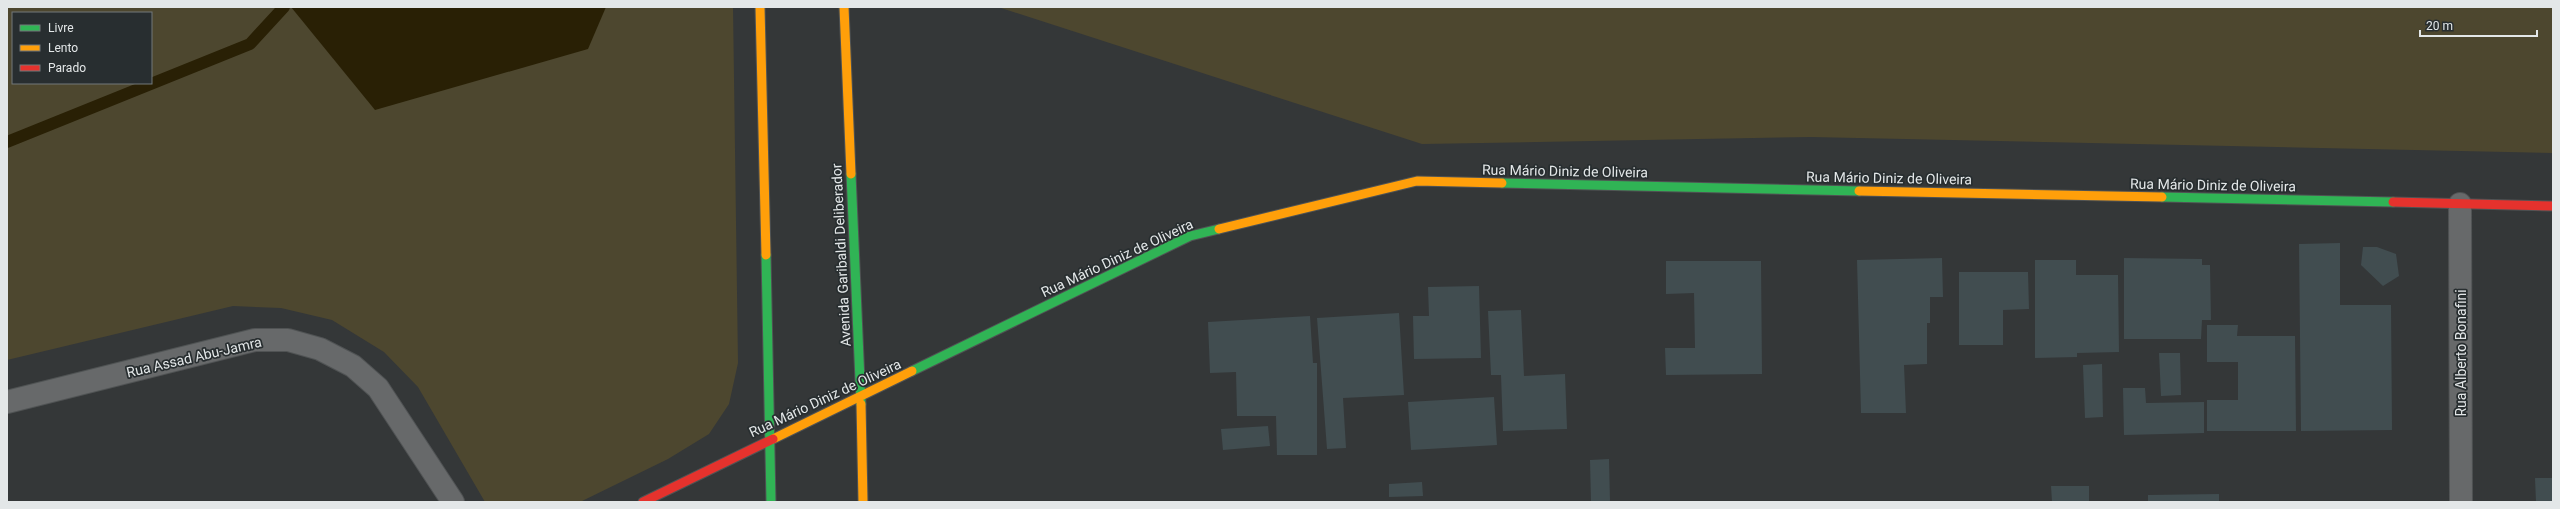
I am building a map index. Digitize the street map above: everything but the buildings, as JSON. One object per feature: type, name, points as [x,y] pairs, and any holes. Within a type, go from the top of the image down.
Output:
[{"type":"street","points":[[760,7],[771,438],[771,502]]},
{"type":"street","name":"Avenida Garibaldi Deliberador","points":[[844,7],[861,396],[863,502]]},
{"type":"street","name":"Rua Mário Diniz de Oliveira","points":[[643,502],[771,438],[861,396],[1190,236],[1417,181],[2553,206]]},
{"type":"street","name":"Rua Alberto Bonafini","points":[[2460,204],[2461,502]]},
{"type":"street","name":"Rua Assad Abu-Jamra","points":[[7,402],[255,340],[288,340],[320,350],[353,366],[378,388],[453,502]]},
{"type":"shaded area","points":[[7,7],[733,7],[738,363],[729,404],[709,434],[668,459],[580,502],[485,502],[418,387],[384,352],[332,320],[281,308],[233,306],[7,360]]},
{"type":"shaded area","points":[[291,7],[606,7],[588,49],[375,110]]},
{"type":"shaded area","points":[[998,7],[2553,7],[2553,153],[1811,137],[1422,144]]},
{"type":"waterway","points":[[152,84],[250,44],[284,7]]},
{"type":"waterway","points":[[7,142],[151,84]]},
{"type":"traffic: fast","points":[[851,174],[861,404]]},
{"type":"traffic: fast","points":[[1502,183],[1859,191]]},
{"type":"traffic: fast","points":[[2162,197],[2393,202]]},
{"type":"traffic: fast","points":[[912,371],[1190,236],[1219,229]]},
{"type":"traffic: fast","points":[[766,255],[771,502]]},
{"type":"traffic: slow","points":[[760,7],[766,255]]},
{"type":"traffic: slow","points":[[844,7],[851,174]]},
{"type":"traffic: slow","points":[[1219,229],[1417,181],[1502,183]]},
{"type":"traffic: slow","points":[[1859,191],[2162,197]]},
{"type":"traffic: slow","points":[[773,439],[912,371]]},
{"type":"traffic: slow","points":[[861,404],[863,502]]},
{"type":"traffic: jam","points":[[2393,202],[2553,206]]},
{"type":"traffic: jam","points":[[643,502],[773,439]]}]
